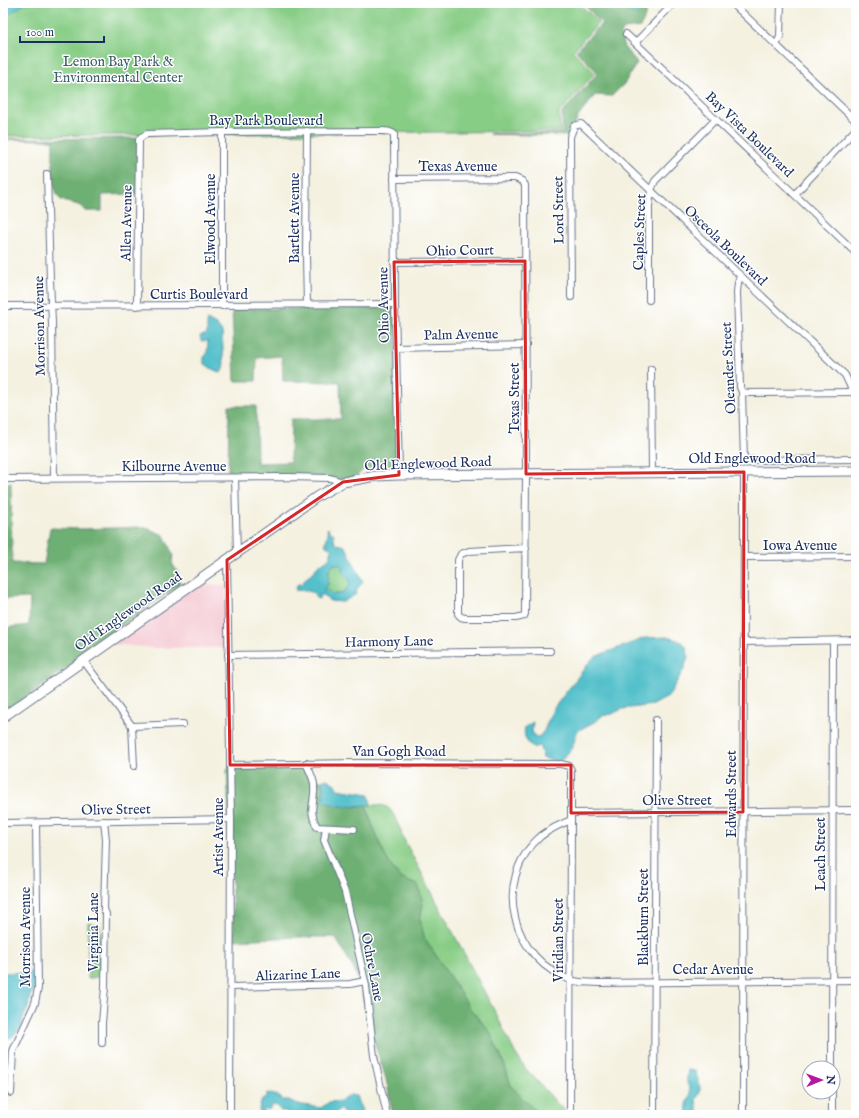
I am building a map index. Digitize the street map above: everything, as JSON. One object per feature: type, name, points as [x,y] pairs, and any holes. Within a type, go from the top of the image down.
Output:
[{"type":"street","points":[[636,42],[674,3]]},
{"type":"street","points":[[732,3],[856,121]]},
{"type":"street","points":[[776,45],[780,37],[781,3]]},
{"type":"street","name":"Bay Vista Boulevard","points":[[626,34],[856,253]]},
{"type":"street","name":"Caples Street","points":[[649,300],[649,207],[651,190],[655,181],[716,119]]},
{"type":"street","name":"Osceola Boulevard","points":[[575,125],[581,124],[845,375],[854,392]]},
{"type":"street","name":"Lord Street","points":[[571,297],[570,142],[571,132],[575,125]]},
{"type":"street","points":[[795,194],[856,129]]},
{"type":"street","name":"Bartlett Avenue","points":[[307,131],[307,305]]},
{"type":"street","name":"Bay Park Boulevard","points":[[139,140],[146,134],[222,132],[389,131],[394,134]]},
{"type":"street","name":"Elwood Avenue","points":[[222,132],[222,306]]},
{"type":"street","name":"Ohio Avenue","points":[[394,134],[394,262],[399,475]]},
{"type":"street","name":"Allen Avenue","points":[[137,306],[139,140]]},
{"type":"street","name":"Morrison Avenue","points":[[47,174],[54,478]]},
{"type":"street","name":"Texas Avenue","points":[[394,179],[515,178],[522,181]]},
{"type":"street","name":"Texas Street","points":[[522,181],[525,185],[526,345],[526,548],[525,614],[524,616],[516,618],[461,617],[458,614],[458,560],[461,554],[469,551],[526,548]]},
{"type":"street","name":"Ohio Court","points":[[394,262],[525,261]]},
{"type":"street","name":"Oleander Street","points":[[740,276],[737,292],[744,460],[856,459]]},
{"type":"street","name":"Curtis Boulevard","points":[[3,306],[395,304]]},
{"type":"street","name":"Palm Avenue","points":[[396,348],[526,345]]},
{"type":"street","points":[[651,369],[652,473]]},
{"type":"street","points":[[742,392],[854,392]]},
{"type":"street","name":"Old Englewood Road","points":[[3,717],[318,496],[343,482],[376,476],[399,475],[856,471]]},
{"type":"street","name":"Edwards Street","points":[[743,1115],[744,472]]},
{"type":"street","points":[[235,478],[237,553]]},
{"type":"street","name":"Kilbourne Avenue","points":[[3,479],[330,478],[343,482]]},
{"type":"street","name":"Iowa Avenue","points":[[744,557],[856,556]]},
{"type":"street","name":"Artist Avenue","points":[[227,560],[231,819],[230,1115]]},
{"type":"street","name":"Leach Street","points":[[832,1060],[833,640]]},
{"type":"street","points":[[744,642],[856,640]]},
{"type":"street","name":"Harmony Lane","points":[[228,655],[550,651]]},
{"type":"street","points":[[83,660],[132,726],[134,766]]},
{"type":"street","name":"Blackburn Street","points":[[654,1115],[656,720]]},
{"type":"street","points":[[132,726],[183,724]]},
{"type":"street","points":[[306,763],[313,778],[314,793],[311,807],[312,817],[317,827],[354,829]]},
{"type":"street","name":"Van Gogh Road","points":[[230,765],[306,763],[488,763],[561,764],[569,766]]},
{"type":"street","name":"Viridian Street","points":[[569,766],[571,770],[570,1115]]},
{"type":"street","name":"Olive Street","points":[[571,813],[856,810]]},
{"type":"street","name":"Olive Street","points":[[3,823],[231,819]]},
{"type":"street","name":"Cedar Avenue","points":[[571,820],[547,833],[532,846],[519,868],[515,882],[513,898],[516,924],[528,948],[544,966],[551,970],[570,979],[581,982],[599,983],[856,980]]},
{"type":"street","name":"Virginia Lane","points":[[102,1042],[102,1023],[106,986],[106,914],[104,909],[106,840],[104,821]]},
{"type":"street","name":"Morrison Avenue","points":[[11,1093],[13,1052],[35,1003],[38,988],[36,823]]},
{"type":"street","name":"Ochre Lane","points":[[326,828],[324,840],[345,892],[365,982],[374,1056],[387,1115]]},
{"type":"street","name":"Alizarine Lane","points":[[231,987],[336,985],[365,982]]},
{"type":"street","points":[[832,1100],[832,1115]]},
{"type":"highlighted area","points":[[525,261],[526,474],[744,472],[743,812],[571,813],[571,765],[230,765],[227,560],[343,482],[399,475],[394,262]]},
{"type":"shaded area","points":[[196,584],[226,585],[226,648],[153,648],[111,644]]},
{"type":"green space","name":"Lemon Bay Park & Environmental Center","points":[[13,3],[578,3],[599,22],[573,51],[595,73],[559,113],[561,131],[3,136],[3,10]]},
{"type":"green space","points":[[582,3],[630,3],[631,6],[642,9],[649,4],[640,27],[624,29],[620,34],[624,47],[637,63],[624,84],[612,96],[595,95],[578,117],[570,136],[489,134],[563,132],[562,113],[598,73],[576,51],[602,23]]},
{"type":"green space","points":[[138,138],[139,194],[102,195],[102,211],[85,211],[77,204],[63,201],[57,195],[53,172],[53,140],[3,139]]},
{"type":"green space","points":[[390,308],[396,310],[396,464],[364,469],[356,477],[342,479],[228,477],[229,406],[256,406],[257,463],[290,462],[291,419],[341,419],[340,382],[283,381],[282,356],[257,358],[256,381],[235,381],[232,309]]},
{"type":"green space","points":[[3,483],[11,483],[12,563],[44,564],[50,528],[81,529],[144,527],[164,535],[173,555],[172,563],[178,573],[180,584],[106,637],[105,641],[4,713],[3,628],[29,625],[30,598],[3,599]]},
{"type":"green space","points":[[333,564],[340,564],[343,572],[349,578],[350,585],[342,594],[333,594],[324,591],[328,585],[329,570]]},
{"type":"green space","points":[[306,768],[323,784],[324,800],[354,807],[366,805],[372,824],[389,863],[401,878],[418,885],[423,904],[420,919],[424,937],[471,1010],[490,1032],[504,1064],[511,1086],[540,1115],[393,1115],[386,1079],[368,1022],[362,991],[354,969],[335,937],[234,940],[227,769]]},
{"type":"green space","points":[[366,805],[381,805],[390,809],[392,812],[401,834],[515,1053],[525,1068],[560,1107],[563,1107],[565,1115],[540,1115],[511,1086],[504,1064],[490,1032],[471,1010],[424,937],[420,919],[423,904],[418,885],[401,878],[389,863],[372,824]]},
{"type":"green space","points":[[88,922],[100,926],[100,976],[88,979]]},
{"type":"water","points":[[3,3],[26,3],[3,18]]},
{"type":"water","points":[[630,3],[649,3],[637,14],[629,12],[631,6]]},
{"type":"water","points":[[207,320],[216,325],[222,332],[224,367],[221,373],[204,363],[204,357],[207,354],[208,341],[201,341],[200,336],[207,333]]},
{"type":"water","points":[[328,528],[329,531],[334,534],[336,544],[346,547],[363,582],[357,589],[356,594],[343,602],[330,601],[323,595],[319,595],[319,599],[316,598],[314,593],[295,590],[298,584],[302,584],[316,568],[330,557],[332,549],[326,546],[328,534]],"holes":[[[333,564],[343,567],[343,574],[349,578],[350,585],[342,594],[333,594],[329,590],[324,591],[328,585],[329,570]]]},
{"type":"water","points":[[667,637],[680,641],[685,645],[687,648],[688,657],[684,669],[668,697],[653,705],[622,709],[612,714],[602,716],[579,730],[576,734],[572,747],[560,761],[543,758],[540,747],[537,746],[533,748],[526,739],[524,730],[525,727],[533,722],[532,731],[534,736],[539,737],[544,731],[553,709],[594,657],[645,638]]},
{"type":"water","points":[[327,779],[335,784],[337,789],[369,794],[371,805],[340,806],[329,803],[324,800],[323,784],[321,781]]},
{"type":"water","points":[[33,972],[34,988],[30,996],[28,1008],[23,1018],[21,1028],[11,1038],[3,1037],[3,973]]},
{"type":"water","points":[[688,1070],[695,1071],[700,1085],[700,1092],[696,1099],[698,1115],[686,1115],[686,1104],[690,1095],[690,1089],[687,1083]]},
{"type":"water","points":[[267,1093],[297,1104],[321,1108],[329,1102],[341,1101],[350,1095],[356,1096],[362,1111],[358,1115],[343,1113],[341,1109],[331,1115],[287,1115],[286,1110],[282,1112],[276,1105],[274,1105],[268,1110],[265,1109],[263,1113],[265,1115],[260,1115],[259,1109],[262,1099],[267,1097]]}]
